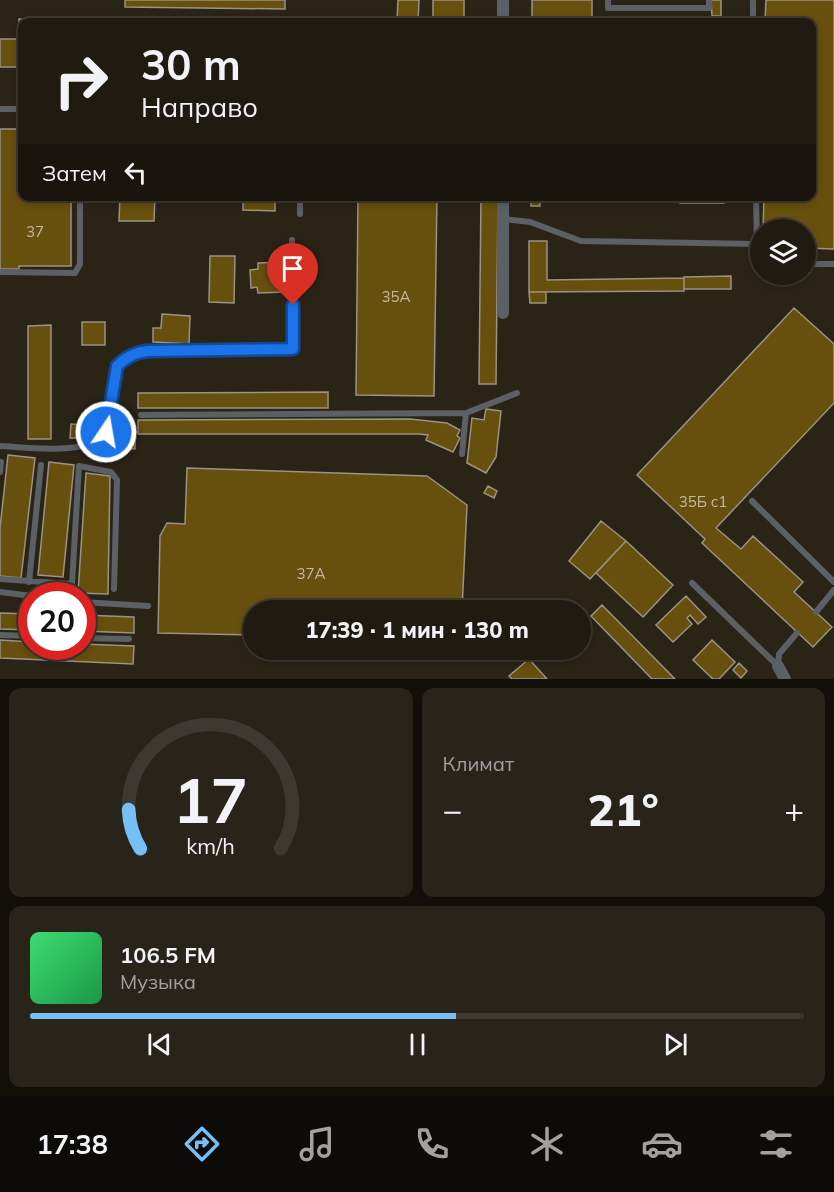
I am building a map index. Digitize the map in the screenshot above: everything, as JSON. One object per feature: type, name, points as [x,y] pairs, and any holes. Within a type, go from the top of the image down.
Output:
[{"type":"street","points":[[503,0],[503,18]]},
{"type":"street","points":[[503,201],[503,313]]},
{"type":"street","points":[[778,666],[785,679]]},
{"type":"lane","points":[[608,0],[608,8],[709,8],[709,0]]},
{"type":"lane","points":[[753,0],[753,18]]},
{"type":"lane","points":[[0,109],[18,109]]},
{"type":"lane","points":[[0,272],[75,273],[80,264],[80,201]]},
{"type":"lane","points":[[300,201],[300,214]]},
{"type":"lane","points":[[756,201],[756,219]]},
{"type":"lane","points":[[503,219],[530,222],[581,241],[750,244]]},
{"type":"lane","points":[[0,446],[80,448],[98,442],[106,432],[110,420],[117,366],[139,352],[293,349],[292,240]]},
{"type":"lane","points":[[816,264],[834,264]]},
{"type":"lane","points":[[141,415],[466,413],[517,393]]},
{"type":"lane","points":[[462,454],[466,413]]},
{"type":"lane","points":[[0,472],[1,462]]},
{"type":"lane","points":[[0,579],[29,582],[41,465]]},
{"type":"lane","points":[[72,582],[79,466],[111,472],[117,480],[114,589]]},
{"type":"lane","points":[[752,501],[834,582]]},
{"type":"lane","points":[[692,583],[778,666]]},
{"type":"lane","points":[[816,612],[834,590]]},
{"type":"lane","points":[[0,592],[18,594]]},
{"type":"lane","points":[[96,603],[148,606]]},
{"type":"lane","points":[[778,666],[779,654],[797,633]]},
{"type":"lane","points":[[0,635],[18,636]]},
{"type":"lane","points":[[96,638],[129,639]]},
{"type":"building","points":[[125,0],[285,0],[285,9],[125,7]]},
{"type":"building","points":[[398,0],[419,0],[418,18],[397,18]]},
{"type":"building","points":[[433,0],[464,0],[464,18],[433,18]]},
{"type":"building","points":[[532,0],[592,0],[592,18],[532,18]]},
{"type":"building","points":[[711,0],[721,0],[721,16],[712,16]]},
{"type":"building","points":[[766,0],[834,0],[834,249],[816,248],[816,219],[763,219],[764,201],[816,201],[816,18],[765,18]]},
{"type":"building","points":[[0,39],[18,39],[18,67],[0,67]]},
{"type":"building","points":[[0,129],[18,129],[18,201],[71,201],[71,266],[19,266],[19,269],[0,269]]},
{"type":"building","points":[[120,201],[155,201],[154,221],[119,221]]},
{"type":"building","points":[[243,201],[275,201],[275,211],[243,210]]},
{"type":"building","points":[[358,201],[437,201],[434,396],[356,395]]},
{"type":"building","points":[[481,201],[498,201],[496,384],[479,384]]},
{"type":"building","points":[[531,201],[540,201],[540,206],[531,206]]},
{"type":"building","points":[[680,201],[724,201],[724,203],[680,203]]},
{"type":"building","points":[[529,241],[547,241],[547,280],[684,278],[684,291],[529,292]]},
{"type":"building","points":[[210,256],[235,256],[234,303],[209,302]]},
{"type":"building","points":[[285,262],[286,292],[258,293],[257,287],[251,288],[250,270],[258,269],[258,263]]},
{"type":"building","points":[[731,276],[731,289],[684,289],[684,277]]},
{"type":"building","points":[[529,292],[546,292],[546,303],[530,303]]},
{"type":"building","points":[[794,308],[834,344],[834,403],[716,528],[741,549],[753,536],[803,582],[794,592],[832,627],[813,647],[702,543],[705,539],[637,475]]},
{"type":"building","points":[[162,314],[190,316],[189,344],[153,342],[153,328],[161,328]]},
{"type":"building","points":[[82,322],[105,322],[105,345],[82,345]]},
{"type":"building","points":[[51,325],[51,439],[28,439],[28,326]]},
{"type":"building","points":[[328,392],[328,408],[138,408],[138,393]]},
{"type":"building","points":[[486,409],[501,411],[496,457],[486,473],[467,463],[472,418],[484,420]]},
{"type":"building","points":[[410,419],[447,423],[460,430],[457,436],[460,438],[453,452],[426,440],[428,435],[419,434],[138,434],[138,420]]},
{"type":"building","points":[[71,424],[86,425],[86,438],[70,438]]},
{"type":"building","points":[[122,436],[135,437],[135,449],[121,448]]},
{"type":"building","points":[[8,455],[35,458],[21,578],[0,576],[0,528]]},
{"type":"building","points":[[49,462],[74,465],[63,577],[38,575]]},
{"type":"building","points":[[187,468],[427,476],[467,505],[462,600],[243,600],[243,635],[158,633],[160,536],[167,523],[185,524]]},
{"type":"building","points":[[86,473],[110,476],[108,594],[96,594],[96,582],[79,582]]},
{"type":"building","points":[[488,486],[497,491],[494,498],[484,493]]},
{"type":"building","points":[[601,521],[626,541],[590,579],[569,561]]},
{"type":"building","points":[[626,541],[673,585],[643,617],[596,573]]},
{"type":"building","points":[[686,596],[706,617],[698,624],[690,615],[687,618],[692,624],[673,642],[656,625]]},
{"type":"building","points":[[602,605],[675,679],[652,679],[591,616]]},
{"type":"building","points":[[0,613],[18,614],[18,630],[0,629]]},
{"type":"building","points":[[96,616],[134,617],[134,633],[96,632]]},
{"type":"building","points":[[0,640],[18,641],[18,659],[0,658]]},
{"type":"building","points":[[712,640],[735,662],[719,679],[713,679],[693,660]]},
{"type":"building","points":[[96,645],[134,646],[133,664],[44,660],[96,660]]},
{"type":"building","points":[[530,660],[547,679],[512,679],[509,676]]},
{"type":"building","points":[[739,663],[747,671],[741,678],[733,670]]},
{"type":"route","points":[[106,432],[110,420],[117,366],[123,360],[139,352],[148,351],[293,349],[293,305]]}]
